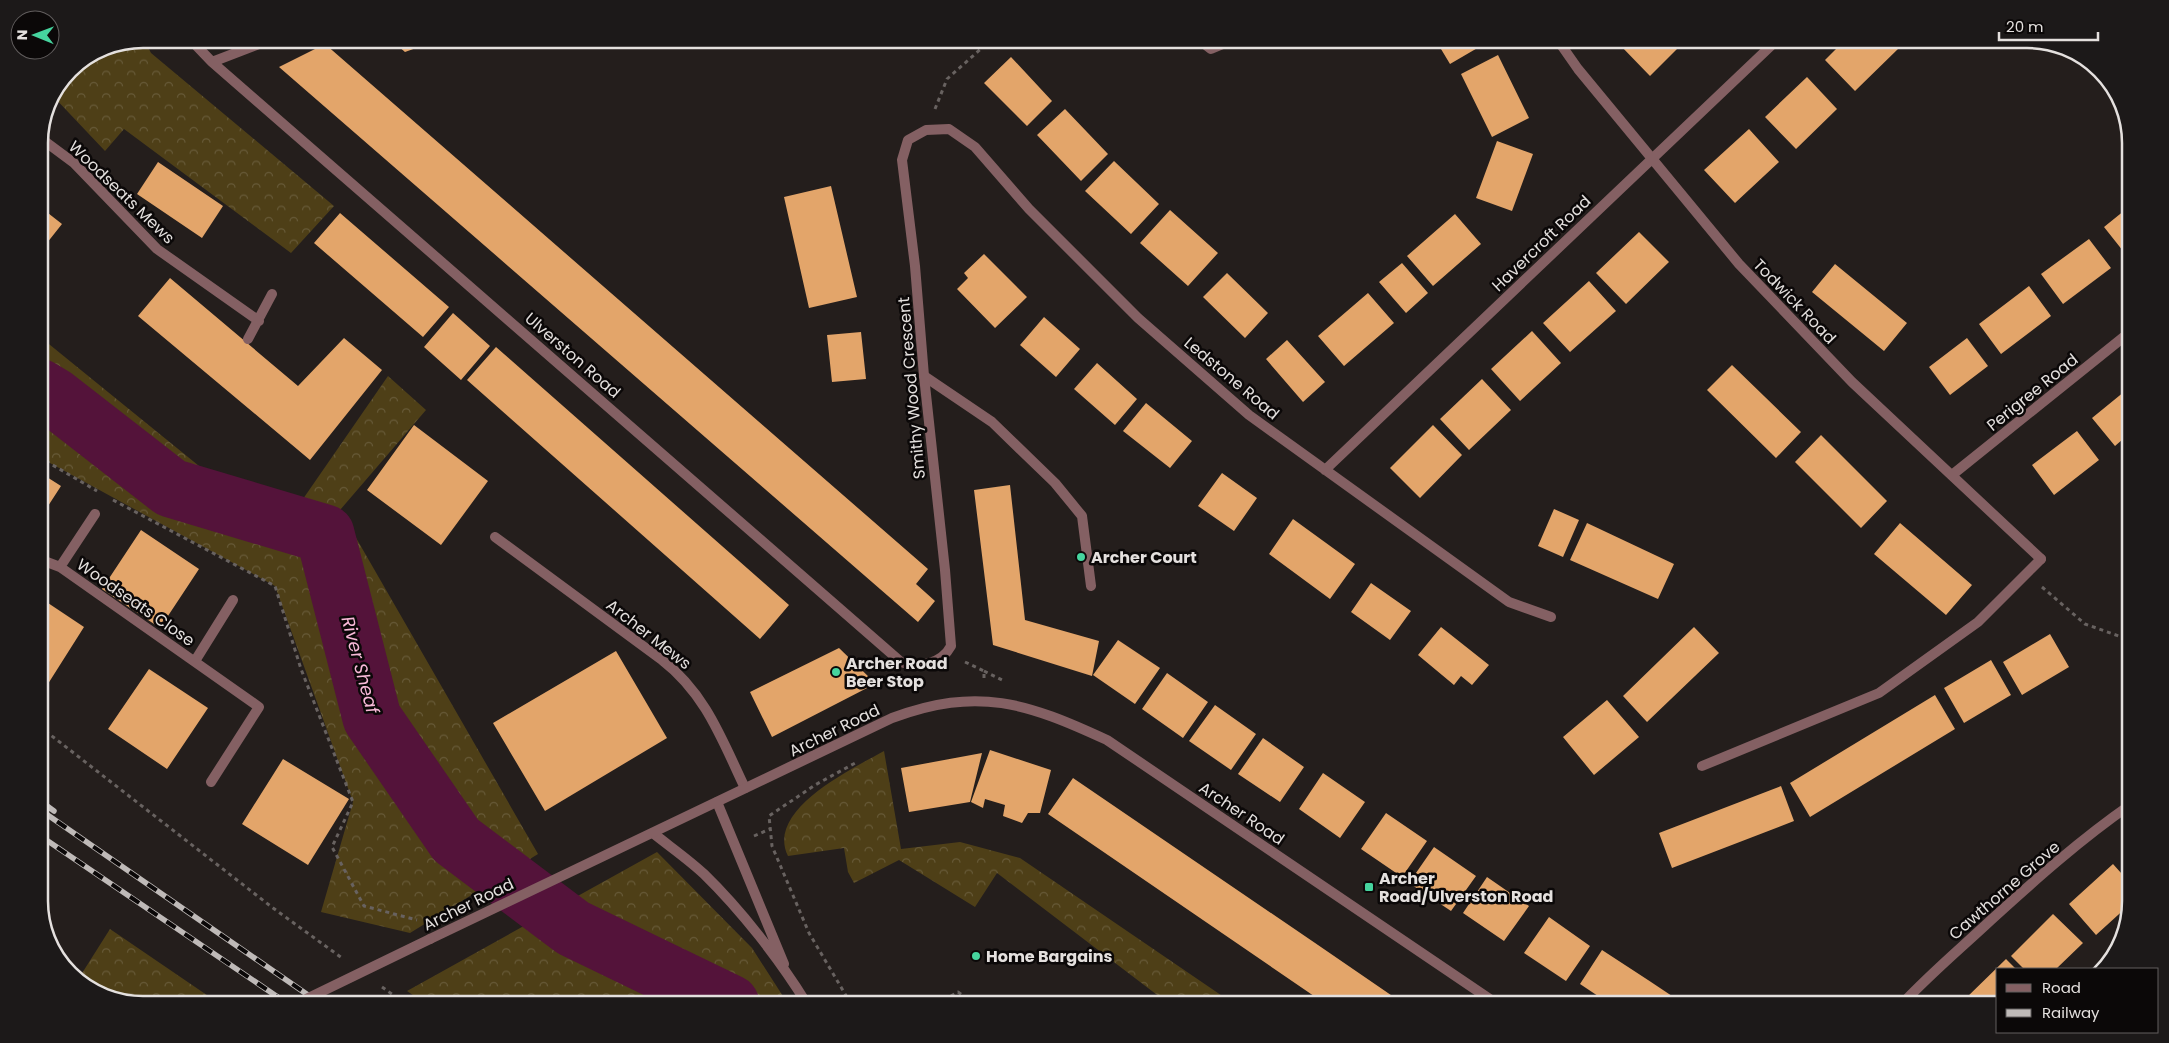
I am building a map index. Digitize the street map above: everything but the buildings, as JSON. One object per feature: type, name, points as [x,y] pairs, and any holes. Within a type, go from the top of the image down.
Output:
[{"type":"street","name":"Ulverston Road","points":[[199,48],[212,62],[646,438],[897,660],[909,665],[917,665],[937,661],[946,653]]},
{"type":"street","points":[[212,62],[249,48]]},
{"type":"street","name":"Todwick Road","points":[[1563,48],[1651,158],[1746,271],[1852,382],[2041,558],[2026,572]]},
{"type":"street","name":"Havercroft Road","points":[[1325,470],[1768,48]]},
{"type":"street","name":"Ledstone Road","points":[[926,130],[949,129],[975,147],[1029,209],[1138,318],[1249,414],[1509,602],[1551,617]]},
{"type":"street","name":"Smithy Wood Crescent","points":[[926,130],[908,140],[902,160],[915,266],[924,376],[949,614],[951,646],[946,653]]},
{"type":"street","name":"Woodseats Mews","points":[[48,144],[74,163],[157,249],[259,321]]},
{"type":"street","points":[[248,340],[272,294]]},
{"type":"street","name":"Perigree Road","points":[[1952,475],[2121,339]]},
{"type":"street","points":[[924,376],[992,422],[1055,483],[1082,516],[1091,586]]},
{"type":"street","name":"Woodseats Close","points":[[60,568],[95,514]]},
{"type":"street","name":"Archer Mews","points":[[495,537],[662,660],[685,681],[707,709],[745,788]]},
{"type":"street","name":"Woodseats Close","points":[[48,563],[60,568],[259,707],[211,782]]},
{"type":"street","points":[[1702,766],[1879,693],[1978,622],[2026,572]]},
{"type":"street","name":"Woodseats Close","points":[[195,661],[234,600]]},
{"type":"street","name":"Archer Road","points":[[312,996],[879,724],[919,708],[962,700],[1001,702],[1040,713],[1107,740],[1485,996]]},
{"type":"street","points":[[717,802],[790,976]]},
{"type":"street","name":"Cawthorne Grove","points":[[1910,996],[2030,884],[2122,811]]},
{"type":"street","points":[[653,833],[702,872],[723,894],[790,976],[802,996]]},
{"type":"path","points":[[926,130],[947,79],[982,48]]},
{"type":"path","points":[[2026,572],[2085,624],[2122,637]]},
{"type":"path","points":[[946,653],[984,671],[985,701]]},
{"type":"path","points":[[48,733],[273,908],[344,959]]},
{"type":"path","points":[[846,996],[805,924],[772,846],[769,816],[815,785],[858,761]]},
{"type":"path","points":[[332,847],[364,906],[449,929]]},
{"type":"path","points":[[375,982],[395,996]]},
{"type":"path","points":[[951,996],[958,992],[963,996]]},
{"type":"green space","points":[[130,48],[148,48],[151,53],[334,206],[291,253],[124,129],[105,151],[57,100],[75,75],[95,60]]},
{"type":"green space","points":[[48,343],[236,496],[294,512],[388,376],[426,410],[340,510],[538,854],[410,933],[321,912],[353,802],[275,586],[48,462]]},
{"type":"green space","points":[[884,751],[901,849],[960,842],[1020,858],[1222,996],[1158,996],[997,873],[975,907],[899,860],[854,883],[848,872],[844,848],[788,856],[784,839],[789,823],[800,807],[815,793]]},
{"type":"green space","points":[[657,852],[752,948],[783,996],[414,996],[407,991]]},
{"type":"green space","points":[[110,929],[208,996],[142,996],[124,994],[95,983],[82,973]]},
{"type":"waterway","name":"River Sheaf","points":[[48,393],[171,488],[325,534],[372,718],[456,840],[573,928],[713,996]]},
{"type":"railway","points":[[48,807],[54,811]]},
{"type":"railway","points":[[48,815],[309,996]]},
{"type":"railway","points":[[48,841],[276,996]]},
{"type":"place","name":"Archer Court","points":[[1081,557]]},
{"type":"place","name":"Archer Road Beer Stop","points":[[836,672]]},
{"type":"place","name":"Archer Road/Ulverston Road","points":[[1369,887]]},
{"type":"place","name":"Home Bargains","points":[[976,956]]}]
